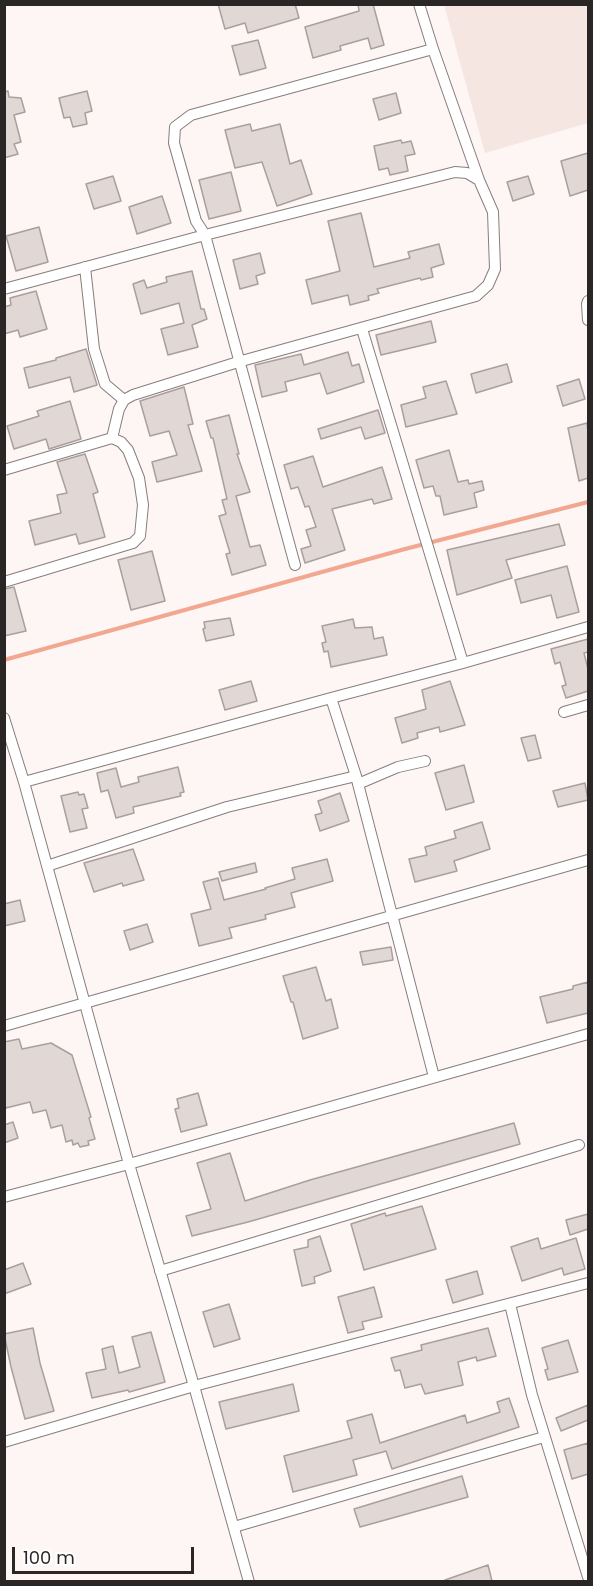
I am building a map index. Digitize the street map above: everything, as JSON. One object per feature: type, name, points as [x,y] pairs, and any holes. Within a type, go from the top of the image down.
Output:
[{"type":"street","points":[[112,438],[119,409],[124,400],[133,395],[238,362],[476,296],[488,285],[495,269],[494,212],[479,180],[419,4]]},
{"type":"street","points":[[294,565],[205,235],[196,221],[174,143],[175,127],[191,115],[433,49]]},
{"type":"street","points":[[4,289],[455,172],[466,173],[479,180]]},
{"type":"street","points":[[85,267],[94,349],[105,384],[124,400]]},
{"type":"street","points":[[588,301],[588,320]]},
{"type":"street","points":[[362,329],[464,663]]},
{"type":"street","points":[[4,470],[112,438],[121,442],[129,450],[139,478],[143,505],[140,536],[133,543],[4,582]]},
{"type":"street","points":[[24,782],[464,663],[588,627]]},
{"type":"street","points":[[331,698],[357,780],[434,1077]]},
{"type":"street","points":[[564,712],[588,705]]},
{"type":"street","points":[[4,718],[249,1581]]},
{"type":"street","points":[[47,866],[227,807],[357,780],[425,761]]},
{"type":"street","points":[[4,1026],[588,860]]},
{"type":"street","points":[[4,1197],[129,1164],[588,1034]]},
{"type":"street","points":[[160,1271],[579,1145]]},
{"type":"street","points":[[4,1442],[195,1386],[588,1283]]},
{"type":"street","points":[[510,1304],[531,1395],[588,1577]]},
{"type":"street","points":[[234,1527],[544,1437]]},
{"type":"shaded area","points":[[444,5],[588,5],[588,123],[485,153]]},
{"type":"building","points":[[218,4],[295,4],[299,18],[248,33],[245,23],[225,29]]},
{"type":"building","points":[[358,4],[373,4],[384,45],[371,49],[368,38],[340,46],[341,50],[313,58],[305,27],[359,11]]},
{"type":"building","points":[[258,40],[266,68],[240,75],[232,46]]},
{"type":"building","points":[[8,91],[9,97],[21,98],[25,112],[14,115],[21,142],[14,144],[18,154],[4,158],[4,92]]},
{"type":"building","points":[[87,91],[92,111],[85,113],[87,124],[73,127],[70,117],[64,118],[59,98]]},
{"type":"building","points":[[396,93],[401,113],[379,120],[373,99]]},
{"type":"building","points":[[250,124],[252,131],[280,124],[290,164],[301,160],[312,194],[277,206],[262,162],[235,168],[225,130]]},
{"type":"building","points":[[401,140],[402,143],[411,141],[415,154],[405,156],[408,171],[390,175],[388,168],[379,170],[374,146]]},
{"type":"building","points":[[588,153],[588,190],[570,196],[561,161]]},
{"type":"building","points":[[231,172],[241,211],[209,219],[199,180]]},
{"type":"building","points":[[113,176],[121,201],[94,209],[86,184]]},
{"type":"building","points":[[528,176],[534,194],[513,201],[507,182]]},
{"type":"building","points":[[162,196],[171,223],[137,234],[129,207]]},
{"type":"building","points":[[361,213],[374,267],[410,258],[408,252],[439,244],[444,264],[431,268],[433,277],[377,289],[379,293],[368,296],[369,300],[350,305],[348,295],[312,304],[306,280],[340,271],[328,221]]},
{"type":"building","points":[[39,227],[48,262],[16,271],[6,236]]},
{"type":"building","points":[[260,253],[265,273],[256,276],[258,284],[240,289],[233,260]]},
{"type":"building","points":[[192,271],[201,309],[204,309],[207,319],[192,325],[198,347],[168,355],[161,329],[184,323],[179,303],[141,314],[133,284],[144,280],[147,288],[167,282],[166,277]]},
{"type":"building","points":[[36,291],[47,329],[20,337],[18,330],[4,334],[4,307],[11,305],[10,298]]},
{"type":"building","points":[[431,321],[436,342],[381,355],[376,335]]},
{"type":"building","points":[[86,349],[97,385],[74,392],[70,377],[29,388],[24,368]]},
{"type":"building","points":[[348,352],[352,366],[359,364],[364,382],[327,394],[320,373],[285,382],[287,391],[262,397],[255,365],[301,354],[304,365]]},
{"type":"building","points":[[507,364],[512,382],[476,393],[471,374]]},
{"type":"building","points":[[579,379],[585,399],[563,406],[557,386]]},
{"type":"building","points":[[446,381],[457,414],[406,427],[401,405],[426,398],[423,387]]},
{"type":"building","points":[[184,387],[193,424],[188,425],[202,471],[157,482],[152,462],[177,455],[169,431],[150,436],[140,401]]},
{"type":"building","points":[[70,401],[81,439],[49,449],[46,439],[14,449],[7,426],[39,416],[37,411]]},
{"type":"building","points":[[378,410],[385,433],[365,439],[361,427],[321,439],[318,429]]},
{"type":"building","points":[[229,415],[239,454],[237,454],[250,492],[236,496],[250,547],[260,545],[266,565],[232,575],[226,554],[230,553],[219,516],[226,514],[222,500],[227,499],[213,438],[211,438],[206,421]]},
{"type":"building","points":[[587,423],[588,478],[579,481],[568,428]]},
{"type":"building","points":[[449,450],[458,482],[468,480],[469,484],[482,481],[484,490],[474,493],[477,507],[444,515],[440,496],[436,496],[433,486],[424,488],[416,460]]},
{"type":"building","points":[[85,454],[98,492],[93,494],[105,537],[79,544],[76,534],[35,545],[29,521],[61,513],[57,495],[67,493],[57,462]]},
{"type":"building","points":[[313,456],[323,487],[382,467],[392,499],[374,504],[372,499],[332,509],[345,550],[305,563],[301,549],[311,546],[306,530],[316,527],[309,506],[305,507],[298,487],[291,489],[284,465]]},
{"type":"building","points":[[559,524],[565,545],[506,560],[512,578],[457,595],[447,550]]},
{"type":"building","points":[[152,551],[165,601],[131,610],[118,560]]},
{"type":"building","points":[[567,566],[579,612],[557,618],[551,595],[521,603],[515,580]]},
{"type":"building","points":[[14,587],[26,631],[4,636],[4,589]]},
{"type":"building","points":[[230,618],[234,635],[206,641],[204,622]]},
{"type":"building","points":[[353,619],[355,628],[372,627],[374,639],[383,637],[387,655],[331,667],[328,651],[324,652],[322,643],[326,642],[322,626]]},
{"type":"building","points":[[588,639],[588,652],[584,653],[588,669],[588,691],[566,698],[562,686],[566,685],[560,662],[555,664],[551,649]]},
{"type":"building","points":[[251,681],[257,701],[225,710],[219,690]]},
{"type":"building","points":[[450,681],[465,725],[440,732],[439,727],[417,733],[418,738],[402,743],[395,718],[426,709],[422,690]]},
{"type":"building","points":[[535,735],[541,758],[528,761],[521,738]]},
{"type":"building","points":[[464,765],[474,802],[446,810],[435,773]]},
{"type":"building","points":[[178,767],[184,792],[180,793],[181,796],[133,807],[134,813],[116,818],[108,790],[101,792],[97,773],[116,768],[121,787],[139,782],[138,777]]},
{"type":"building","points":[[585,783],[588,800],[558,807],[553,791]]},
{"type":"building","points":[[78,792],[79,795],[84,794],[88,808],[82,809],[87,828],[70,832],[61,796]]},
{"type":"building","points":[[340,793],[349,821],[320,831],[315,815],[322,813],[318,801]]},
{"type":"building","points":[[482,822],[490,849],[454,861],[457,871],[415,882],[409,859],[427,855],[425,847],[456,838],[454,831]]},
{"type":"building","points":[[133,849],[144,880],[123,886],[122,883],[94,892],[84,863]]},
{"type":"building","points":[[327,859],[333,881],[291,893],[295,907],[265,915],[266,919],[229,928],[232,938],[199,946],[191,914],[211,909],[203,882],[218,878],[224,900],[295,879],[292,868]]},
{"type":"building","points":[[255,863],[257,872],[222,881],[219,872]]},
{"type":"building","points":[[20,900],[25,921],[4,926],[4,904]]},
{"type":"building","points":[[147,924],[153,942],[130,950],[124,931]]},
{"type":"building","points":[[391,947],[393,960],[363,965],[360,952]]},
{"type":"building","points":[[316,967],[326,1001],[331,999],[338,1028],[303,1039],[283,976]]},
{"type":"building","points":[[588,982],[588,1013],[547,1023],[540,997],[573,989],[573,986]]},
{"type":"building","points":[[19,1039],[22,1049],[51,1043],[72,1055],[91,1117],[89,1118],[95,1139],[88,1141],[89,1145],[80,1147],[78,1143],[73,1145],[72,1140],[66,1142],[62,1125],[51,1128],[46,1110],[33,1113],[30,1102],[6,1108],[4,1042]]},
{"type":"building","points":[[198,1093],[207,1125],[181,1132],[175,1109],[179,1108],[177,1099]]},
{"type":"building","points":[[13,1122],[18,1138],[4,1143],[4,1125]]},
{"type":"building","points":[[514,1123],[520,1144],[192,1236],[186,1216],[211,1209],[197,1163],[230,1153],[245,1201],[310,1180]]},
{"type":"building","points":[[422,1206],[436,1249],[364,1270],[351,1224],[385,1213],[386,1216]]},
{"type":"building","points":[[588,1214],[588,1229],[570,1235],[566,1220]]},
{"type":"building","points":[[320,1236],[331,1271],[314,1277],[315,1283],[302,1286],[294,1250],[308,1247],[308,1240]]},
{"type":"building","points":[[538,1238],[541,1249],[576,1238],[585,1269],[564,1275],[562,1268],[522,1281],[511,1247]]},
{"type":"building","points":[[23,1263],[31,1284],[4,1294],[4,1270]]},
{"type":"building","points":[[477,1271],[483,1294],[453,1303],[446,1280]]},
{"type":"building","points":[[374,1287],[382,1317],[362,1322],[364,1329],[348,1333],[338,1297]]},
{"type":"building","points":[[229,1304],[240,1339],[214,1347],[203,1312]]},
{"type":"building","points":[[33,1328],[54,1411],[25,1419],[4,1334]]},
{"type":"building","points":[[488,1328],[496,1356],[477,1361],[476,1357],[458,1362],[463,1385],[425,1394],[421,1384],[405,1388],[400,1370],[395,1371],[391,1358],[422,1350],[421,1345]]},
{"type":"building","points":[[151,1332],[165,1382],[129,1392],[128,1390],[92,1398],[86,1373],[106,1369],[102,1349],[113,1346],[119,1373],[140,1367],[132,1337]]},
{"type":"building","points":[[568,1340],[578,1372],[548,1380],[545,1370],[548,1369],[542,1348]]},
{"type":"building","points":[[293,1384],[299,1411],[226,1429],[219,1402]]},
{"type":"building","points":[[509,1398],[519,1427],[392,1469],[386,1451],[353,1460],[357,1475],[293,1492],[284,1456],[352,1438],[347,1421],[372,1414],[380,1443],[465,1415],[467,1423],[500,1412],[497,1402]]},
{"type":"building","points":[[588,1405],[588,1420],[561,1431],[556,1418]]},
{"type":"building","points":[[588,1443],[588,1474],[572,1479],[564,1450]]},
{"type":"building","points":[[462,1476],[468,1497],[360,1527],[354,1509]]},
{"type":"building","points":[[488,1565],[492,1581],[445,1581],[445,1580]]},
{"type":"waterway","points":[[4,660],[405,549],[588,502]]}]
